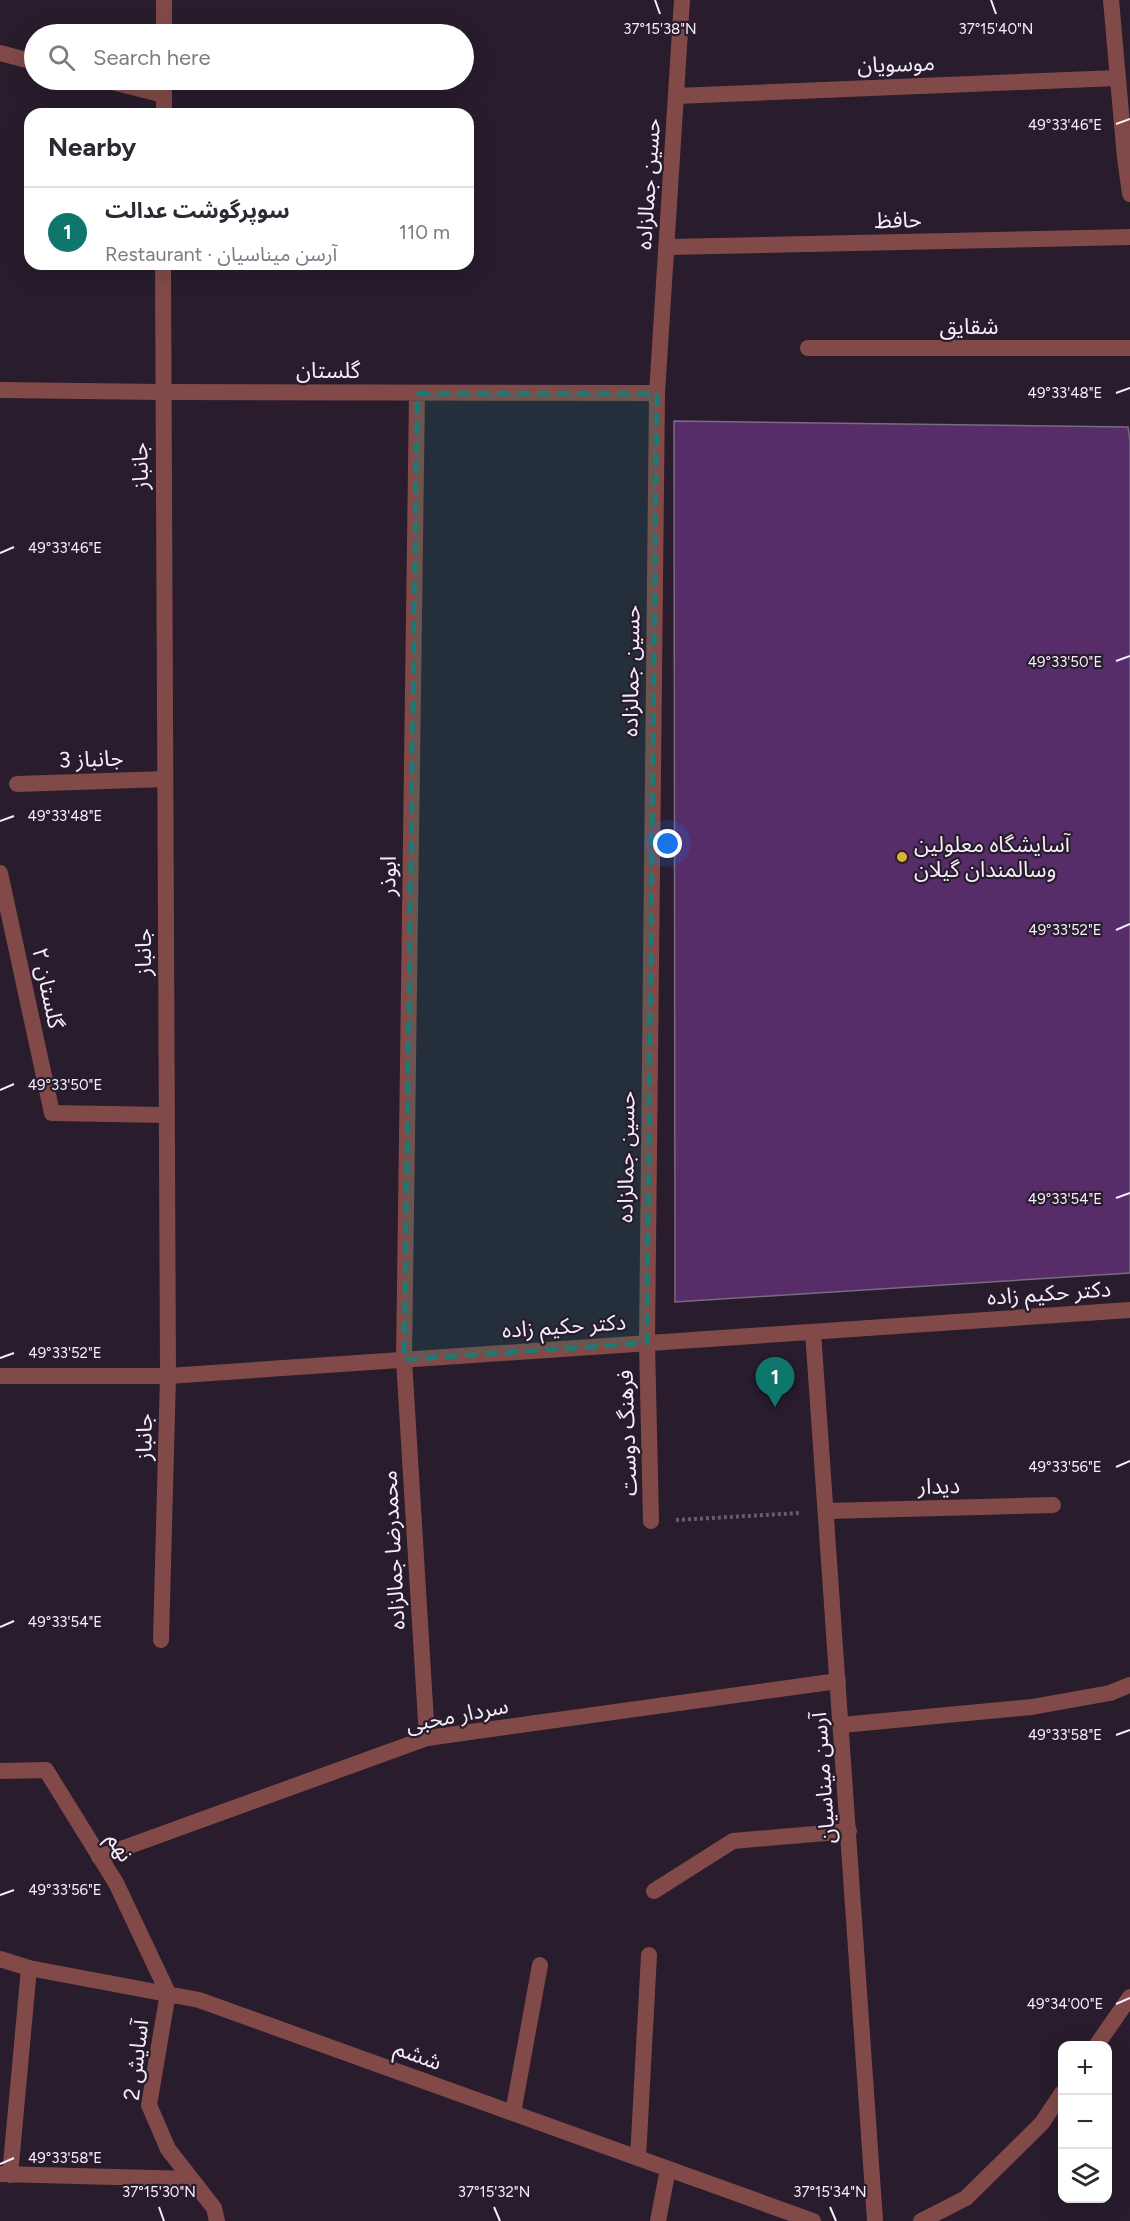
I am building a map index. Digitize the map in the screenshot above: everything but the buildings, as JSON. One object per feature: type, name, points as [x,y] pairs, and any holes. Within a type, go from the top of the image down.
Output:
[{"type":"street","points":[[164,0],[164,24]]},
{"type":"street","name":"حسین جمالزاده","points":[[647,1343],[657,393],[682,0]]},
{"type":"street","points":[[1111,0],[1130,194]]},
{"type":"street","points":[[0,53],[24,59]]},
{"type":"street","name":"موسویان","points":[[676,96],[1117,78]]},
{"type":"street","points":[[164,90],[164,108]]},
{"type":"street","name":"حافظ","points":[[666,247],[1130,237]]},
{"type":"street","name":"جانباز","points":[[161,1640],[168,1376],[163,270]]},
{"type":"street","name":"شقایق","points":[[808,348],[1130,348]]},
{"type":"street","name":"گلستان","points":[[0,390],[657,393]]},
{"type":"street","name":"ابوذر","points":[[405,1360],[417,393]]},
{"type":"street","name":"جانباز 3","points":[[17,784],[165,779]]},
{"type":"street","name":"گلستان ۲","points":[[0,873],[52,1113],[166,1115]]},
{"type":"street","name":"دکتر حکیم زاده","points":[[0,1375],[168,1376],[1130,1310]]},
{"type":"street","name":"آرسن میناسیان","points":[[813,1332],[876,2221]]},
{"type":"street","name":"فرهنگ دوست","points":[[647,1343],[651,1521]]},
{"type":"street","name":"محمدرضا جمالزاده","points":[[405,1360],[426,1738]]},
{"type":"street","name":"دیدار","points":[[826,1511],[1053,1505]]},
{"type":"street","name":"سردار محبی","points":[[99,1857],[426,1738],[838,1681]]},
{"type":"street","points":[[842,1725],[1032,1707],[1110,1693],[1130,1685]]},
{"type":"street","name":"نهم","points":[[0,1771],[46,1770],[116,1883],[168,1993]]},
{"type":"street","points":[[654,1891],[733,1841],[849,1831]]},
{"type":"street","points":[[638,2158],[649,1955]]},
{"type":"street","name":"ششم","points":[[0,1959],[29,1968],[199,2000],[813,2221]]},
{"type":"street","points":[[513,2113],[540,1965]]},
{"type":"street","points":[[29,1968],[5,2175],[190,2179]]},
{"type":"street","name":"آسایش 2","points":[[168,1993],[149,2104],[168,2149],[214,2208],[217,2221]]},
{"type":"street","points":[[1099,2041],[1130,1997]]},
{"type":"street","points":[[921,2221],[966,2198],[1042,2123],[1061,2095]]},
{"type":"street","points":[[658,2221],[668,2169]]},
{"type":"path","points":[[651,1521],[826,1511]]},
{"type":"highlighted area","points":[[417,393],[657,393],[647,1343],[404,1360]]},
{"type":"place","name":"آسایشگاه معلولین وسالمندان گیلان","points":[[902,857]]},
{"type":"place","name":"سوپرگوشت عدالت","points":[[775,1407]]}]
